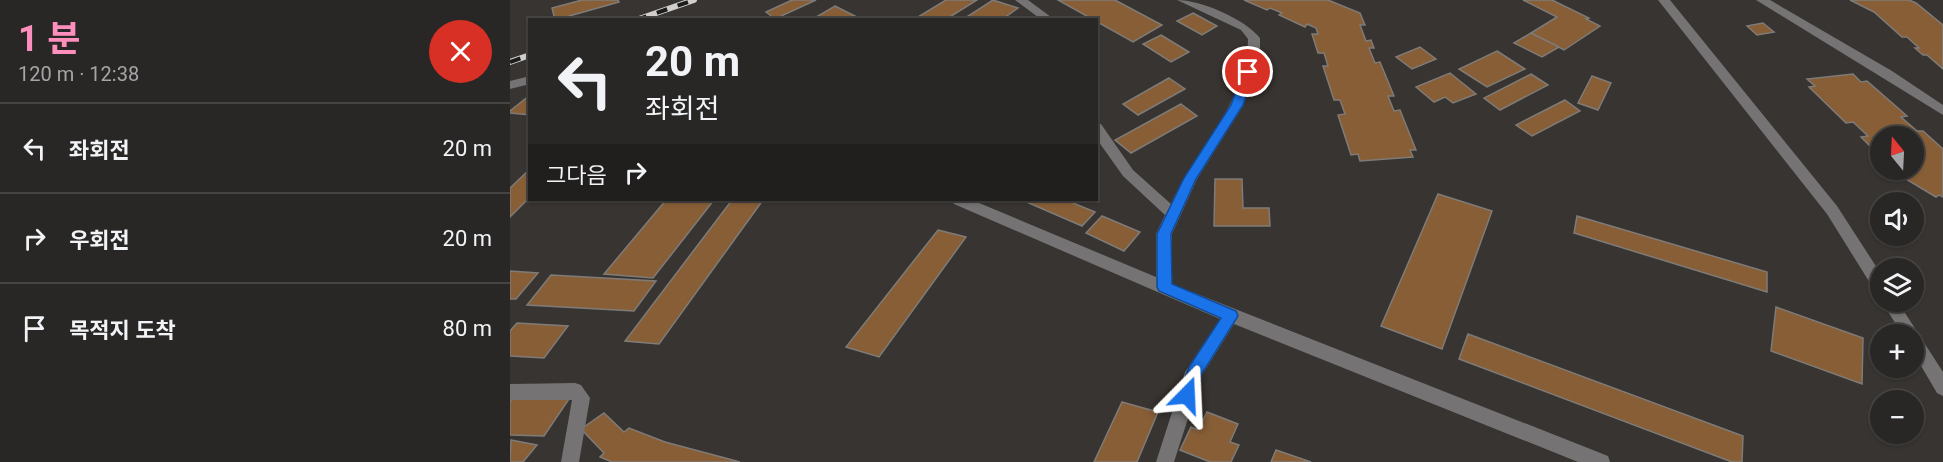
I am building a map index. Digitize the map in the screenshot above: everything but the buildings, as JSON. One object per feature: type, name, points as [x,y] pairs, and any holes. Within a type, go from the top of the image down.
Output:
[{"type":"street","points":[[1021,0],[1047,18]]},
{"type":"street","points":[[1164,287],[1164,234],[1190,178],[1237,105],[1254,55],[1254,38],[1245,28],[1183,0]]},
{"type":"street","points":[[1664,0],[1832,210],[1870,270]]},
{"type":"street","points":[[1762,0],[1888,74],[1943,111]]},
{"type":"street","points":[[510,85],[528,80]]},
{"type":"street","points":[[1098,130],[1128,173],[1173,214]]},
{"type":"street","points":[[961,201],[1231,316],[1601,462]]},
{"type":"street","points":[[1165,462],[1194,372],[1231,316]]},
{"type":"street","points":[[1924,356],[1943,388]]},
{"type":"street","points":[[510,392],[574,391],[581,398],[570,462]]},
{"type":"railway","points":[[642,18],[694,0]]},
{"type":"railway","points":[[510,62],[528,56]]},
{"type":"route","points":[[1187,395],[1194,372],[1231,316],[1164,287],[1164,234],[1190,178],[1237,105],[1248,72]]}]
